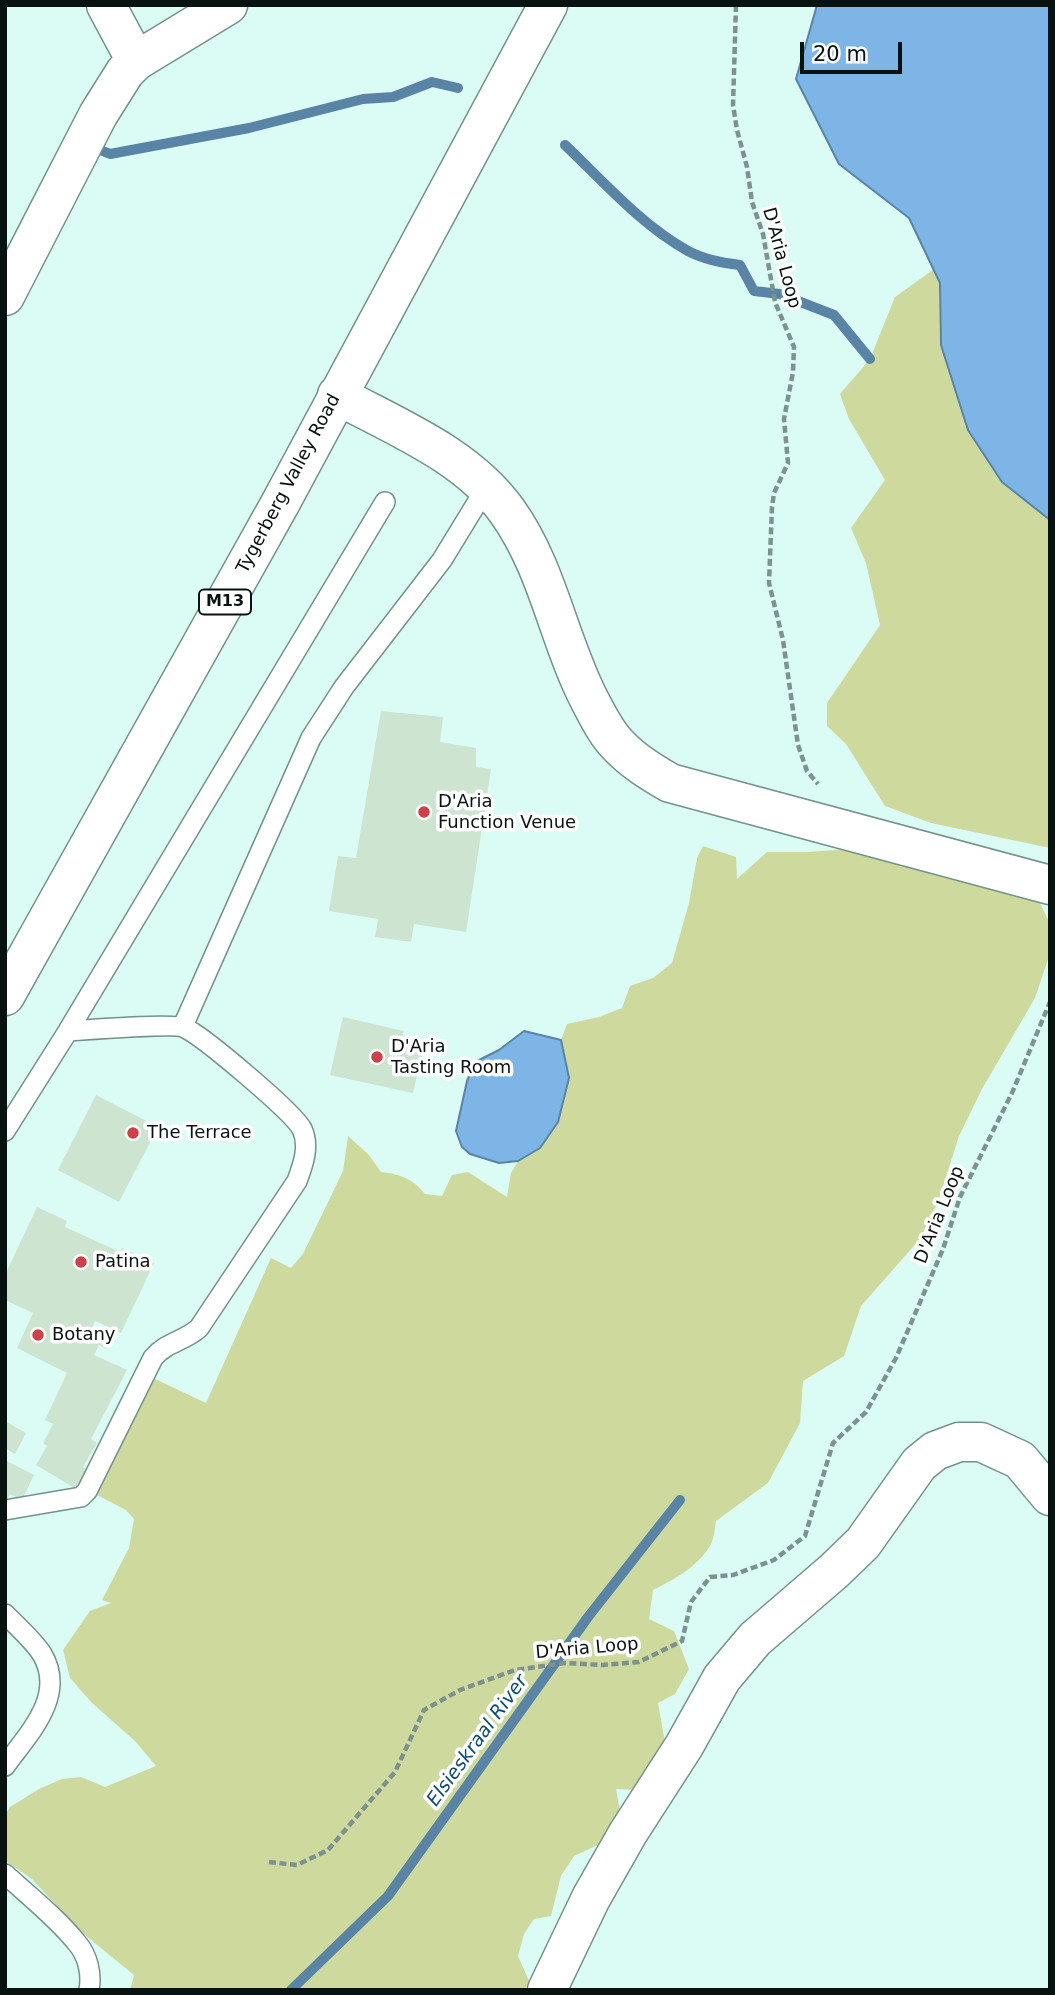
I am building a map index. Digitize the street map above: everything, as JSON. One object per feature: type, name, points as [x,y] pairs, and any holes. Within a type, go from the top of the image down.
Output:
[{"type":"street","points":[[107,5],[136,61]]},
{"type":"street","points":[[5,296],[98,115],[125,72],[136,61],[228,5]]},
{"type":"street","name":"Tygerberg Valley Road","points":[[5,996],[281,502],[548,5]]},
{"type":"street","points":[[337,395],[457,463],[505,508],[532,551],[578,677],[601,722],[617,744],[636,761],[670,783],[1050,886]]},
{"type":"street","points":[[547,1990],[591,1898],[628,1833],[684,1746],[722,1678],[755,1639],[863,1543],[919,1464],[935,1451],[959,1442],[981,1442],[1020,1460],[1050,1496]]},
{"type":"lane","points":[[183,1026],[311,738],[344,687],[442,560],[486,488]]},
{"type":"lane","points":[[5,1131],[68,1031],[384,502]]},
{"type":"lane","points":[[5,1510],[80,1497],[87,1491],[153,1358],[160,1349],[192,1335],[200,1328],[297,1181],[305,1161],[302,1129],[287,1111],[233,1064],[183,1026],[68,1031]]},
{"type":"lane","points":[[5,1614],[42,1653],[50,1671],[49,1697],[40,1718],[5,1766]]},
{"type":"lane","points":[[5,1874],[79,1944],[88,1962],[91,1979],[89,1990]]},
{"type":"path","name":"D'Aria Loop","points":[[736,5],[733,106],[737,130],[747,167],[752,202],[763,234],[775,302],[794,347],[793,372],[783,419],[788,463],[774,493],[769,583],[783,639],[798,745],[807,771],[850,831]]},
{"type":"path","name":"D'Aria Loop","points":[[269,1863],[297,1865],[328,1850],[395,1772],[424,1710],[460,1689],[516,1670],[565,1662],[602,1665],[639,1662],[681,1642],[691,1602],[710,1577],[733,1575],[774,1560],[805,1536],[833,1443],[866,1412],[896,1358],[943,1249],[960,1197],[1012,1093],[1050,1002]]},
{"type":"green space","points":[[934,269],[940,283],[941,345],[1002,482],[1050,520],[1050,848],[931,823],[885,806],[846,744],[827,726],[827,703],[880,625],[866,563],[851,528],[885,480],[849,419],[840,394],[870,359],[895,297]]},
{"type":"green space","points":[[703,846],[736,857],[737,879],[767,852],[849,849],[1040,903],[1050,924],[1050,953],[1035,998],[982,1089],[959,1136],[938,1202],[920,1239],[861,1306],[844,1356],[803,1381],[800,1423],[768,1483],[716,1521],[711,1544],[700,1559],[678,1577],[653,1590],[649,1619],[674,1631],[689,1669],[675,1694],[658,1703],[666,1748],[640,1790],[616,1789],[620,1811],[600,1844],[574,1856],[561,1876],[551,1916],[534,1919],[524,1934],[518,1956],[530,1983],[524,1990],[130,1990],[134,1975],[80,1931],[32,1879],[7,1862],[5,1856],[5,1815],[10,1807],[39,1789],[62,1779],[81,1777],[105,1787],[156,1766],[136,1742],[92,1703],[70,1678],[63,1650],[90,1611],[111,1603],[102,1600],[129,1548],[134,1519],[126,1510],[93,1493],[153,1378],[206,1403],[271,1258],[291,1268],[303,1254],[343,1171],[348,1136],[369,1155],[381,1172],[406,1178],[425,1194],[442,1196],[452,1175],[468,1172],[507,1197],[511,1173],[520,1158],[540,1148],[569,1078],[561,1040],[567,1024],[599,1017],[622,1008],[630,986],[653,978],[672,963],[689,903],[697,858]]},
{"type":"water","points":[[817,5],[1050,5],[1050,520],[1002,482],[968,430],[941,345],[940,283],[909,218],[839,164],[796,79]]},
{"type":"water","points":[[524,1031],[561,1040],[569,1078],[558,1122],[540,1148],[518,1161],[499,1163],[470,1154],[462,1147],[456,1131],[467,1081],[475,1062],[499,1050]]},
{"type":"building","name":"D'Aria Function Venue","points":[[381,711],[443,717],[440,742],[476,748],[476,767],[491,769],[466,932],[414,924],[411,942],[375,937],[378,919],[329,911],[338,856],[356,858]]},
{"type":"building","points":[[343,1017],[404,1031],[401,1041],[424,1045],[413,1093],[330,1075]]},
{"type":"building","points":[[96,1095],[158,1127],[119,1202],[58,1170]]},
{"type":"building","points":[[37,1207],[67,1221],[65,1227],[120,1252],[122,1248],[154,1263],[121,1333],[95,1321],[91,1330],[111,1339],[106,1349],[99,1345],[94,1355],[127,1370],[91,1439],[97,1443],[83,1467],[88,1470],[76,1489],[36,1465],[47,1446],[43,1443],[53,1424],[45,1420],[67,1373],[17,1348],[33,1313],[5,1300],[5,1275]]},
{"type":"building","points":[[5,1421],[26,1433],[15,1454],[5,1448]]},
{"type":"building","points":[[5,1460],[34,1475],[22,1500],[10,1494],[5,1504]]},
{"type":"waterway","points":[[93,147],[110,154],[249,128],[363,99],[393,97],[432,82],[458,88]]},
{"type":"waterway","points":[[565,145],[654,229],[688,251],[720,262],[740,265],[754,291],[780,294],[834,315],[870,359]]},
{"type":"waterway","name":"Elsieskraal River","points":[[291,1990],[388,1896],[588,1617],[680,1500]]},
{"type":"place","name":"D'Aria Function Venue","points":[[424,812]]},
{"type":"place","name":"D'Aria Tasting Room","points":[[377,1057]]},
{"type":"place","name":"The Terrace","points":[[133,1133]]},
{"type":"place","name":"Patina","points":[[81,1262]]},
{"type":"place","name":"Botany","points":[[38,1335]]}]
